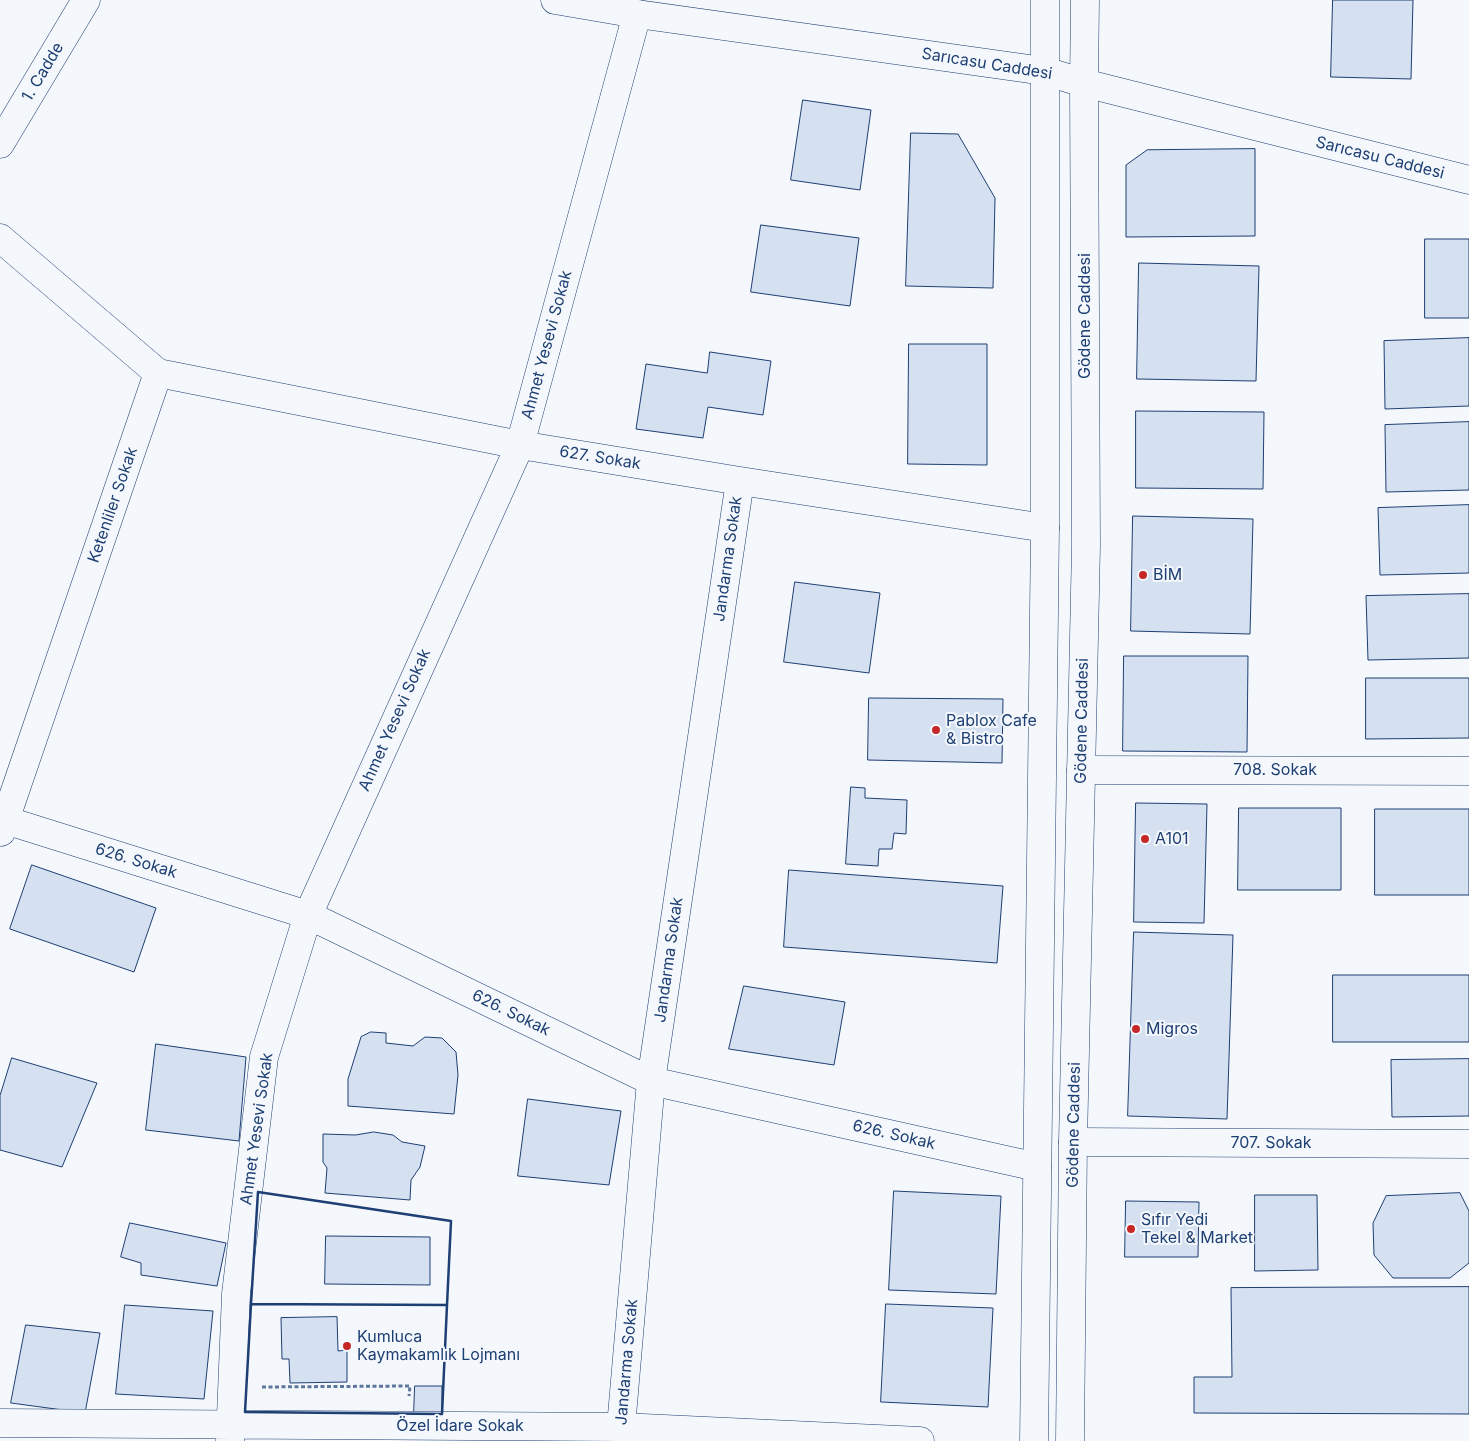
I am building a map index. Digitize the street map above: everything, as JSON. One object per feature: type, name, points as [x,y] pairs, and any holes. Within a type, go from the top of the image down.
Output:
[{"type":"street","name":"1. Cadde","points":[[0,144],[86,0]]},
{"type":"street","name":"Sarıcasu Caddesi","points":[[555,0],[637,14],[1044,71],[1084,83],[1469,180]]},
{"type":"street","points":[[1034,1441],[1045,528],[1045,0]]},
{"type":"street","name":"Gödene Caddesi","points":[[1070,1441],[1086,546],[1085,0]]},
{"type":"street","name":"Ahmet Yesevi Sokak","points":[[230,1433],[236,1294],[264,1057],[308,915],[520,445],[637,14]]},
{"type":"street","points":[[0,238],[158,373]]},
{"type":"street","name":"627. Sokak","points":[[158,373],[520,445],[1045,528]]},
{"type":"street","name":"Ketenliler Sokak","points":[[2,822],[158,373]]},
{"type":"street","name":"Jandarma Sokak","points":[[621,1434],[650,1081],[740,481]]},
{"type":"street","name":"708. Sokak","points":[[1081,770],[1469,771]]},
{"type":"street","name":"626. Sokak","points":[[2,822],[308,915],[650,1081],[1037,1167]]},
{"type":"street","name":"707. Sokak","points":[[1074,1142],[1469,1144]]},
{"type":"street","name":"Özel İdare Sokak","points":[[0,1423],[230,1433],[409,1426],[621,1434],[920,1441]]},
{"type":"path","points":[[262,1387],[296,1385],[410,1386],[409,1426]]},
{"type":"building","points":[[1333,0],[1413,0],[1411,79],[1331,77]]},
{"type":"building","points":[[803,100],[871,110],[860,190],[791,180]]},
{"type":"building","points":[[911,133],[958,134],[995,198],[993,288],[906,286]]},
{"type":"building","points":[[1255,149],[1255,236],[1126,237],[1126,165],[1147,150]]},
{"type":"building","points":[[761,225],[859,238],[850,306],[751,292]]},
{"type":"building","points":[[1425,239],[1469,239],[1469,318],[1425,318]]},
{"type":"building","points":[[1139,263],[1259,266],[1256,381],[1137,379]]},
{"type":"building","points":[[1469,338],[1469,406],[1385,409],[1384,341]]},
{"type":"building","points":[[909,344],[987,344],[987,465],[908,464]]},
{"type":"building","points":[[710,352],[771,361],[763,415],[708,407],[703,438],[636,429],[646,364],[707,373]]},
{"type":"building","points":[[1136,411],[1264,412],[1263,489],[1136,488]]},
{"type":"building","points":[[1469,422],[1469,490],[1386,492],[1385,425]]},
{"type":"building","points":[[1469,505],[1469,573],[1380,575],[1378,508]]},
{"type":"building","points":[[1133,516],[1253,519],[1250,634],[1131,631]]},
{"type":"building","points":[[795,582],[880,593],[869,673],[784,662]]},
{"type":"building","points":[[1469,594],[1469,658],[1368,660],[1366,596]]},
{"type":"building","points":[[1124,656],[1248,656],[1247,752],[1123,751]]},
{"type":"building","points":[[1366,678],[1469,678],[1469,738],[1366,739]]},
{"type":"building","name":"Pablox Cafe & Bistro","points":[[869,698],[1003,699],[1002,763],[868,760]]},
{"type":"building","points":[[851,787],[865,788],[865,798],[907,800],[906,834],[894,833],[892,849],[879,849],[878,866],[846,864]]},
{"type":"building","points":[[1136,803],[1207,804],[1204,923],[1134,922]]},
{"type":"building","points":[[1239,808],[1341,808],[1341,890],[1238,890]]},
{"type":"building","points":[[1375,809],[1469,809],[1469,895],[1375,895]]},
{"type":"building","points":[[32,865],[156,908],[134,972],[10,929]]},
{"type":"building","points":[[789,870],[1003,886],[997,963],[784,947]]},
{"type":"building","points":[[1134,932],[1233,935],[1227,1119],[1128,1116]]},
{"type":"building","points":[[1333,975],[1469,975],[1469,1042],[1333,1042]]},
{"type":"building","points":[[744,986],[845,1002],[834,1065],[729,1049]]},
{"type":"building","points":[[371,1032],[386,1033],[386,1043],[413,1046],[425,1037],[442,1038],[456,1052],[458,1075],[454,1114],[348,1106],[348,1079],[361,1037]]},
{"type":"building","points":[[156,1044],[246,1057],[239,1141],[146,1130]]},
{"type":"building","points":[[12,1058],[97,1083],[62,1167],[0,1150],[0,1096]]},
{"type":"building","points":[[1469,1059],[1469,1116],[1392,1117],[1391,1060]]},
{"type":"building","points":[[528,1099],[621,1111],[609,1185],[518,1176]]},
{"type":"building","points":[[374,1132],[393,1135],[402,1142],[425,1146],[420,1167],[411,1180],[410,1200],[325,1193],[327,1168],[323,1162],[323,1134],[355,1135]]},
{"type":"building","points":[[894,1191],[1001,1196],[996,1294],[889,1290]]},
{"type":"building","points":[[1460,1193],[1469,1211],[1469,1263],[1450,1278],[1393,1278],[1374,1255],[1373,1223],[1386,1196]]},
{"type":"building","points":[[1255,1195],[1317,1195],[1318,1270],[1255,1271]]},
{"type":"building","points":[[1126,1201],[1199,1202],[1198,1257],[1125,1257]]},
{"type":"building","points":[[130,1223],[226,1243],[217,1286],[141,1275],[141,1263],[121,1257]]},
{"type":"building","points":[[326,1236],[430,1237],[430,1285],[325,1284]]},
{"type":"building","points":[[1469,1287],[1469,1414],[1194,1413],[1194,1377],[1232,1377],[1231,1288]]},
{"type":"building","points":[[886,1304],[993,1308],[988,1407],[881,1402]]},
{"type":"building","points":[[125,1305],[213,1311],[204,1399],[116,1394]]},
{"type":"building","name":"Kumluca Kaymakamlık Lojmanı","points":[[337,1317],[338,1351],[347,1350],[347,1382],[290,1383],[289,1359],[282,1359],[281,1318]]},
{"type":"building","points":[[26,1325],[100,1333],[85,1413],[11,1403]]},
{"type":"building","points":[[415,1386],[442,1386],[442,1414],[414,1414]]},
{"type":"wall","points":[[258,1192],[451,1221],[447,1305],[251,1304],[258,1192]]},
{"type":"wall","points":[[251,1304],[447,1305],[442,1414],[245,1412],[251,1304]]},
{"type":"place","name":"BİM","points":[[1143,575]]},
{"type":"place","name":"Pablox Cafe & Bistro","points":[[936,730]]},
{"type":"place","name":"A101","points":[[1145,839]]},
{"type":"place","name":"Migros","points":[[1136,1029]]},
{"type":"place","name":"Sıfır Yedi Tekel & Market","points":[[1131,1229]]},
{"type":"place","name":"Kumluca Kaymakamlık Lojmanı","points":[[347,1346]]}]
